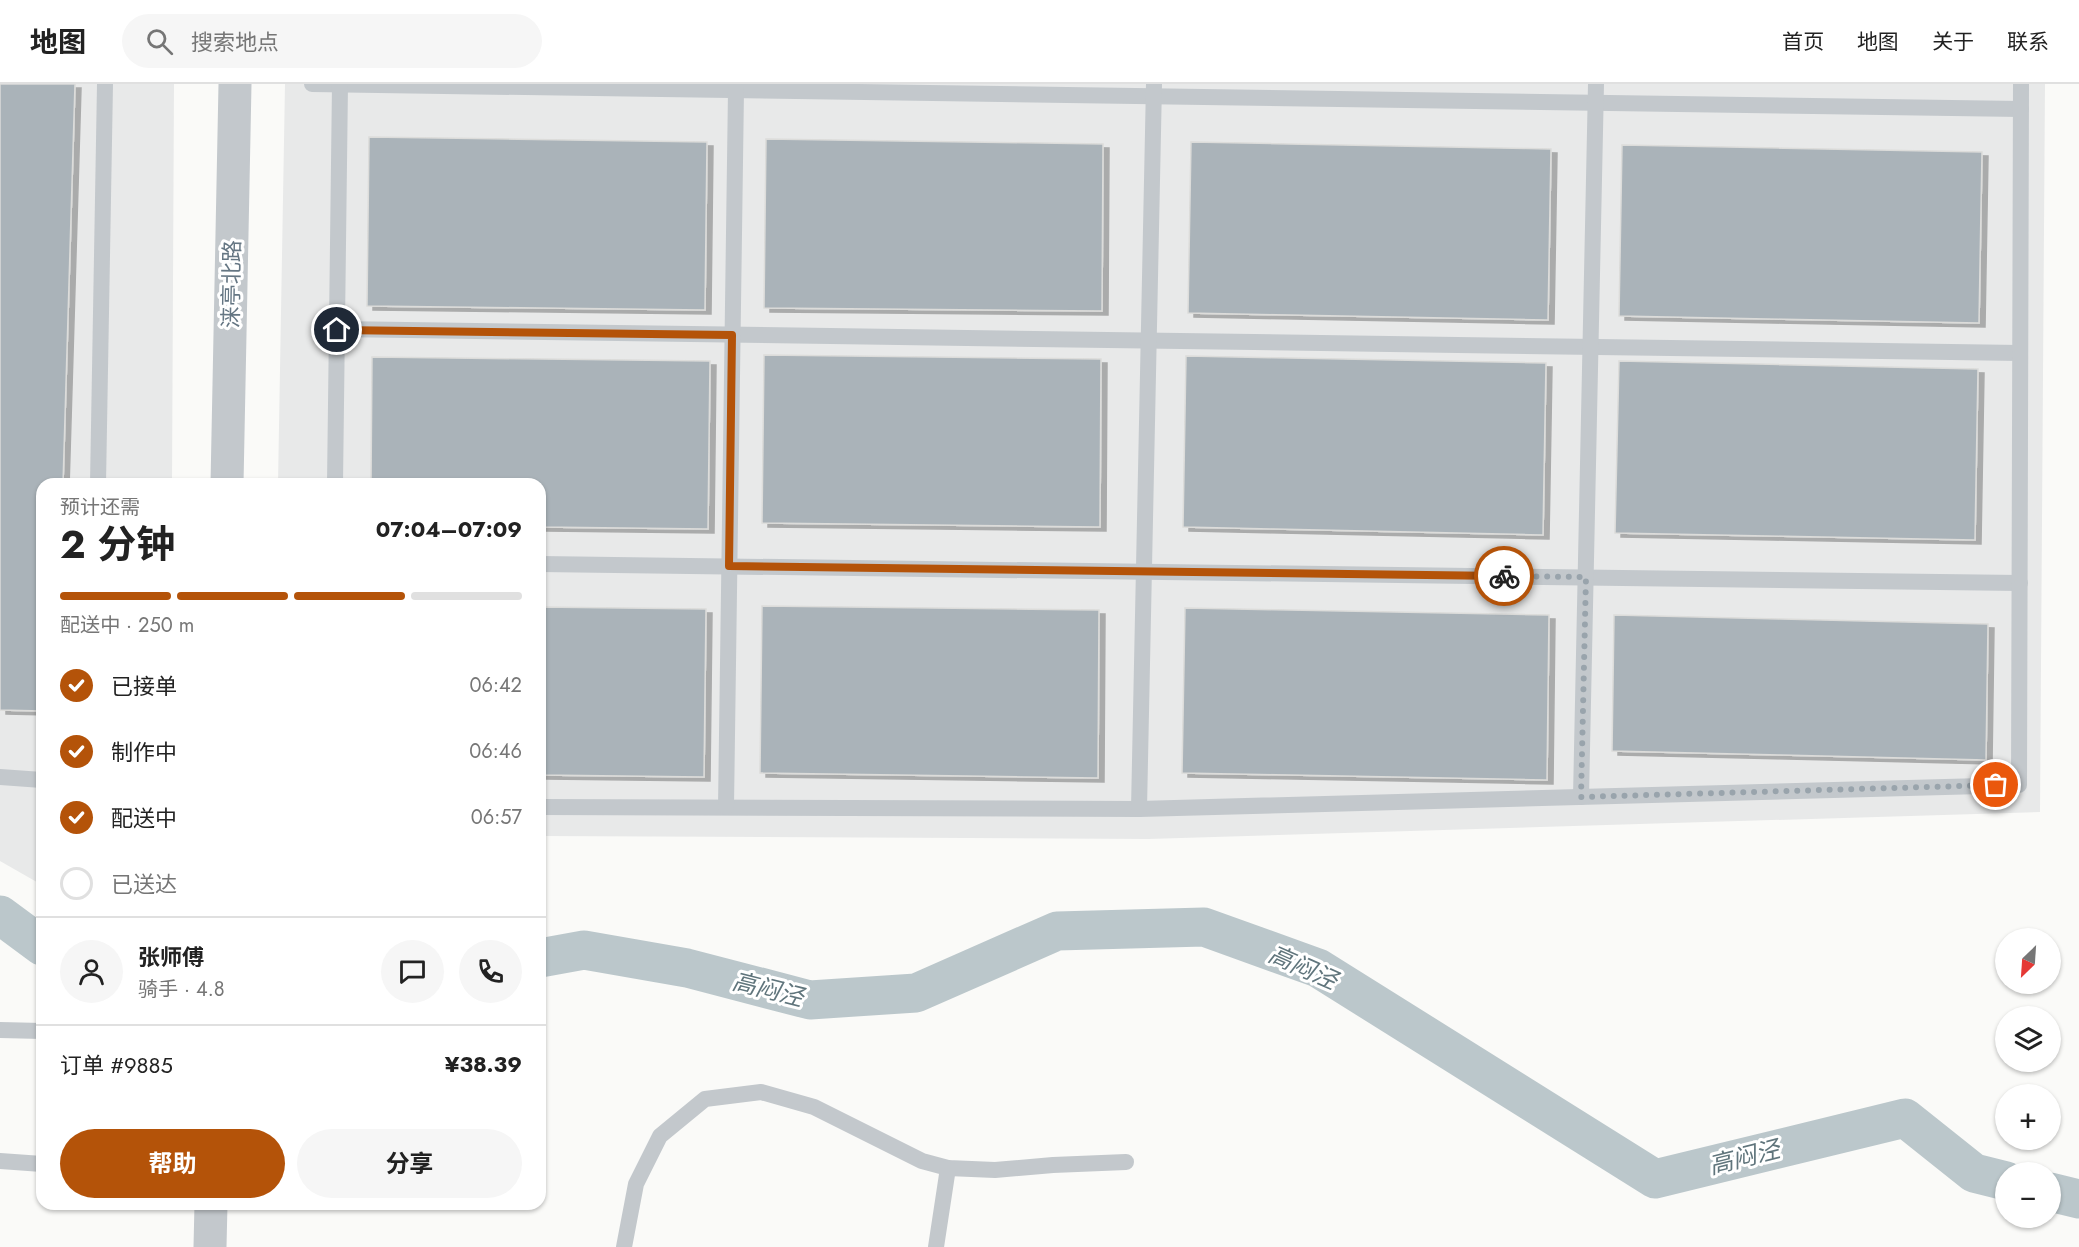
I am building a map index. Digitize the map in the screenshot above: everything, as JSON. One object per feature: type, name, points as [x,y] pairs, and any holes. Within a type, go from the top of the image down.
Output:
[{"type":"street","name":"涞亭北路","points":[[227,478],[235,84]]},
{"type":"street","points":[[210,1247],[211,1210]]},
{"type":"lane","points":[[98,478],[105,84]]},
{"type":"lane","points":[[312,84],[736,90],[1154,90],[1595,103],[2021,109]]},
{"type":"lane","points":[[335,478],[340,84]]},
{"type":"lane","points":[[1581,797],[1596,84]]},
{"type":"lane","points":[[546,807],[1139,809],[2019,785],[2021,84]]},
{"type":"lane","points":[[726,807],[736,90]]},
{"type":"lane","points":[[1139,809],[1154,90]]},
{"type":"lane","points":[[337,330],[2020,352]]},
{"type":"lane","points":[[546,564],[2020,583]]},
{"type":"lane","points":[[0,777],[36,780]]},
{"type":"lane","points":[[0,1030],[36,1031]]},
{"type":"lane","points":[[624,1247],[636,1184],[660,1136],[705,1099],[761,1092],[772,1095],[814,1107],[922,1161],[948,1168],[995,1170],[1126,1162]]},
{"type":"lane","points":[[0,1161],[36,1164]]},
{"type":"lane","points":[[936,1247],[948,1168]]},
{"type":"shaded area","points":[[0,84],[174,84],[172,478],[36,478],[36,882],[0,861]]},
{"type":"shaded area","points":[[285,84],[2045,84],[2040,812],[1148,839],[546,836],[546,478],[278,478]]},
{"type":"building","points":[[0,84],[75,84],[63,478],[36,478],[36,711],[0,710]]},
{"type":"building","points":[[369,137],[707,142],[705,310],[367,306]]},
{"type":"building","points":[[766,139],[1103,144],[1102,311],[764,308]]},
{"type":"building","points":[[1191,142],[1551,149],[1548,320],[1188,313]]},
{"type":"building","points":[[1622,145],[1982,152],[1979,323],[1619,316]]},
{"type":"building","points":[[764,355],[1101,359],[1100,527],[762,523]]},
{"type":"building","points":[[1186,356],[1546,363],[1543,535],[1183,527]]},
{"type":"building","points":[[372,357],[710,361],[708,529],[546,527],[546,478],[371,478]]},
{"type":"building","points":[[1619,361],[1978,369],[1975,540],[1615,533]]},
{"type":"building","points":[[762,606],[1099,610],[1098,778],[760,773]]},
{"type":"building","points":[[546,607],[706,609],[704,777],[546,775]]},
{"type":"building","points":[[1185,608],[1549,615],[1547,780],[1182,773]]},
{"type":"building","points":[[1614,615],[1988,624],[1986,760],[1612,751]]},
{"type":"waterway","name":"高闷泾","points":[[0,915],[36,942]]},
{"type":"waterway","name":"高闷泾","points":[[546,957],[584,950],[687,968],[810,1000],[916,993],[1057,931],[1204,927],[1318,968],[1655,1179],[1905,1118],[1974,1173],[1995,1178]]},
{"type":"waterway","name":"高闷泾","points":[[2061,1195],[2079,1199]]},
{"type":"way so far","points":[[1504,576],[1586,577],[1581,797],[1996,785]]},
{"type":"route","points":[[337,330],[732,335],[729,566],[1504,576]]}]
